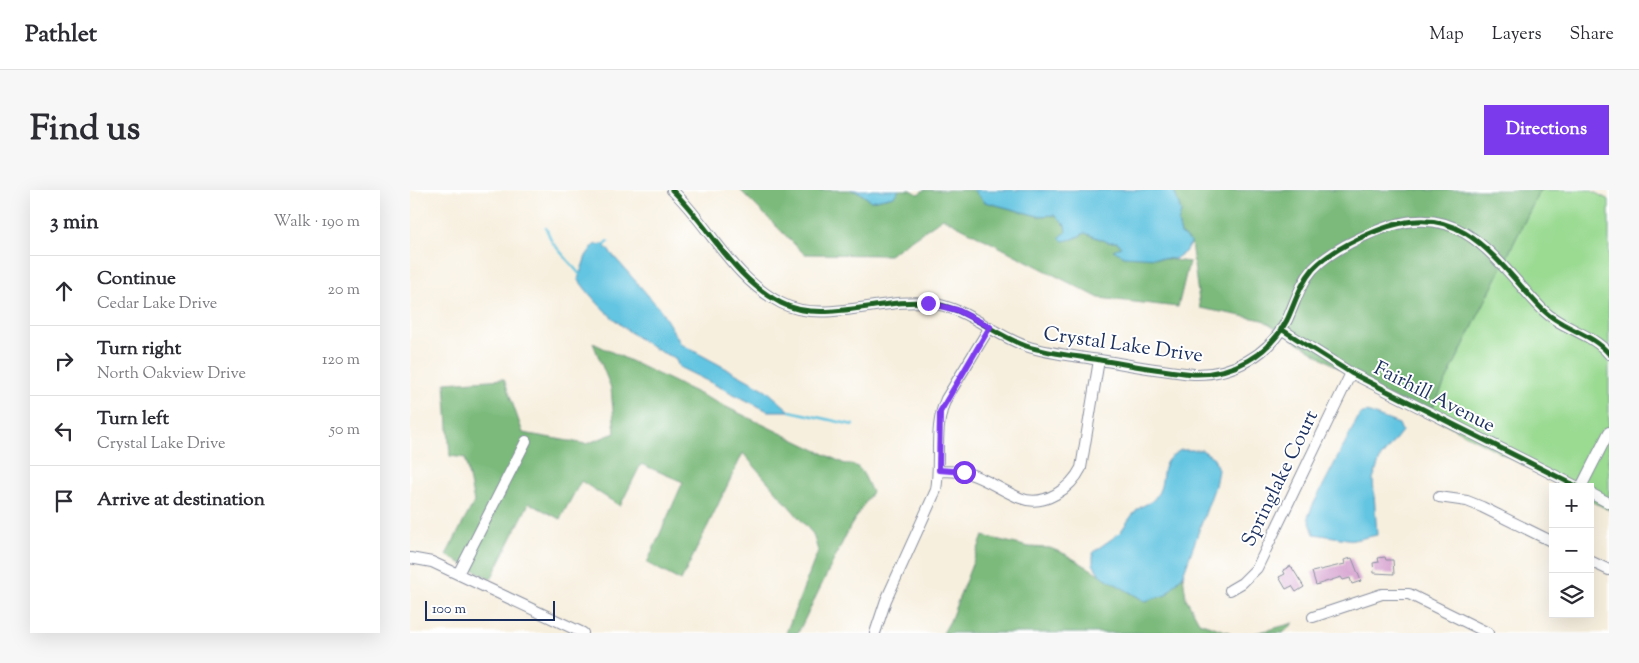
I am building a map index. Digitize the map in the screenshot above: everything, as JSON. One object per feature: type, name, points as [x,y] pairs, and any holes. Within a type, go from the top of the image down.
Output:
[{"type":"street","name":"Crystal Lake Drive","points":[[672,190],[744,276],[757,289],[783,305],[800,310],[820,311],[928,303],[957,310],[1032,348],[1180,373],[1211,374],[1237,366],[1253,357],[1281,330],[1307,277],[1328,256],[1390,225],[1406,221],[1430,221],[1454,227],[1473,238],[1551,318],[1594,341],[1609,354]]},
{"type":"street","points":[[875,633],[886,600],[932,502],[939,470],[940,412],[990,327]]},
{"type":"street","name":"Fairhill Avenue","points":[[1281,330],[1351,373],[1572,483]]},
{"type":"street","points":[[939,470],[972,474],[1022,499],[1039,499],[1062,491],[1076,479],[1081,468],[1099,360]]},
{"type":"street","name":"Springlake Court","points":[[1230,590],[1242,583],[1257,568],[1351,373]]},
{"type":"street","points":[[1582,483],[1609,432]]},
{"type":"street","points":[[458,574],[526,441]]},
{"type":"street","points":[[1594,495],[1609,503]]},
{"type":"street","points":[[1439,497],[1473,503],[1549,540]]},
{"type":"street","points":[[410,558],[432,562],[583,633]]},
{"type":"street","points":[[1594,563],[1609,570]]},
{"type":"street","points":[[1313,617],[1369,598],[1396,593],[1409,594],[1484,632]]},
{"type":"green space","points":[[740,190],[851,190],[859,192],[871,201],[894,196],[899,190],[911,190],[918,194],[924,190],[973,190],[985,202],[1038,216],[1055,215],[1065,225],[1070,238],[1073,239],[1085,233],[1108,242],[1117,242],[1121,245],[1124,256],[1136,255],[1189,262],[1178,307],[1099,298],[943,218],[889,255],[804,254]]},
{"type":"green space","points":[[1174,190],[1540,190],[1429,415],[1367,386],[1263,320],[1200,308],[1191,243],[1181,234],[1178,223],[1181,212]]},
{"type":"green space","points":[[1540,190],[1590,190],[1609,200],[1609,510],[1594,502],[1594,483],[1557,483],[1429,415]]},
{"type":"green space","points":[[593,343],[845,464],[851,464],[862,472],[872,492],[850,527],[798,633],[786,633],[818,551],[813,534],[743,453],[681,581],[647,563],[683,482],[641,464],[620,506],[581,481],[560,519],[529,503],[491,579],[446,555],[474,502],[465,458],[450,456],[445,383],[504,379],[523,433],[586,444],[615,433],[611,388]]},
{"type":"green space","points":[[983,536],[1029,547],[1050,548],[1065,554],[1145,601],[1166,595],[1183,575],[1186,598],[1199,622],[1231,633],[943,633],[950,621]]},
{"type":"green space","points":[[1294,623],[1283,633],[1256,633]]},
{"type":"water","points":[[851,190],[899,190],[894,196],[871,201],[859,192]]},
{"type":"water","points":[[973,190],[1174,190],[1181,212],[1178,223],[1181,234],[1191,243],[1185,252],[1175,259],[1124,256],[1113,250],[1121,247],[1117,242],[1108,242],[1085,233],[1073,239],[1063,241],[1059,238],[1066,232],[1065,225],[1055,215],[1038,216],[985,202]]},
{"type":"water","points":[[603,244],[660,309],[681,344],[766,390],[790,411],[768,411],[679,367],[675,358],[648,345],[621,325],[597,303],[578,279],[586,256],[594,245]]},
{"type":"water","points":[[1367,412],[1399,424],[1402,431],[1380,459],[1373,479],[1377,535],[1354,540],[1314,534],[1308,517],[1312,507],[1360,414]]},
{"type":"water","points":[[1181,450],[1202,450],[1214,458],[1218,470],[1215,486],[1183,575],[1166,595],[1145,601],[1100,575],[1093,564],[1093,553],[1118,534],[1138,509],[1154,499],[1159,492],[1167,461],[1172,455]]},
{"type":"building","points":[[1385,557],[1386,560],[1393,560],[1394,574],[1374,573],[1373,563],[1379,562],[1378,558]]},
{"type":"building","points":[[1352,558],[1361,581],[1352,584],[1350,578],[1343,580],[1341,577],[1316,585],[1312,572],[1345,564],[1344,560]]},
{"type":"building","points":[[1291,566],[1304,587],[1296,592],[1292,586],[1286,589],[1279,577],[1285,574],[1283,570]]},
{"type":"waterway","points":[[546,228],[552,242],[582,277]]},
{"type":"waterway","points":[[604,246],[608,242]]},
{"type":"waterway","points":[[790,411],[853,425]]},
{"type":"cycle path","points":[[672,190],[686,204],[722,251],[749,280],[781,303],[797,309],[834,311],[912,302],[930,303],[956,310],[1014,341],[1035,349],[1158,370],[1194,374],[1222,371],[1235,367],[1260,353],[1287,320],[1308,275],[1323,259],[1335,251],[1386,227],[1412,221],[1439,222],[1452,226],[1476,240],[1543,310],[1559,322],[1594,341],[1609,354]]},
{"type":"cycle path","points":[[1281,329],[1351,373],[1570,483]]},
{"type":"route","points":[[928,303],[949,307],[965,313],[990,327],[940,412],[938,426],[939,470],[964,472]]}]
